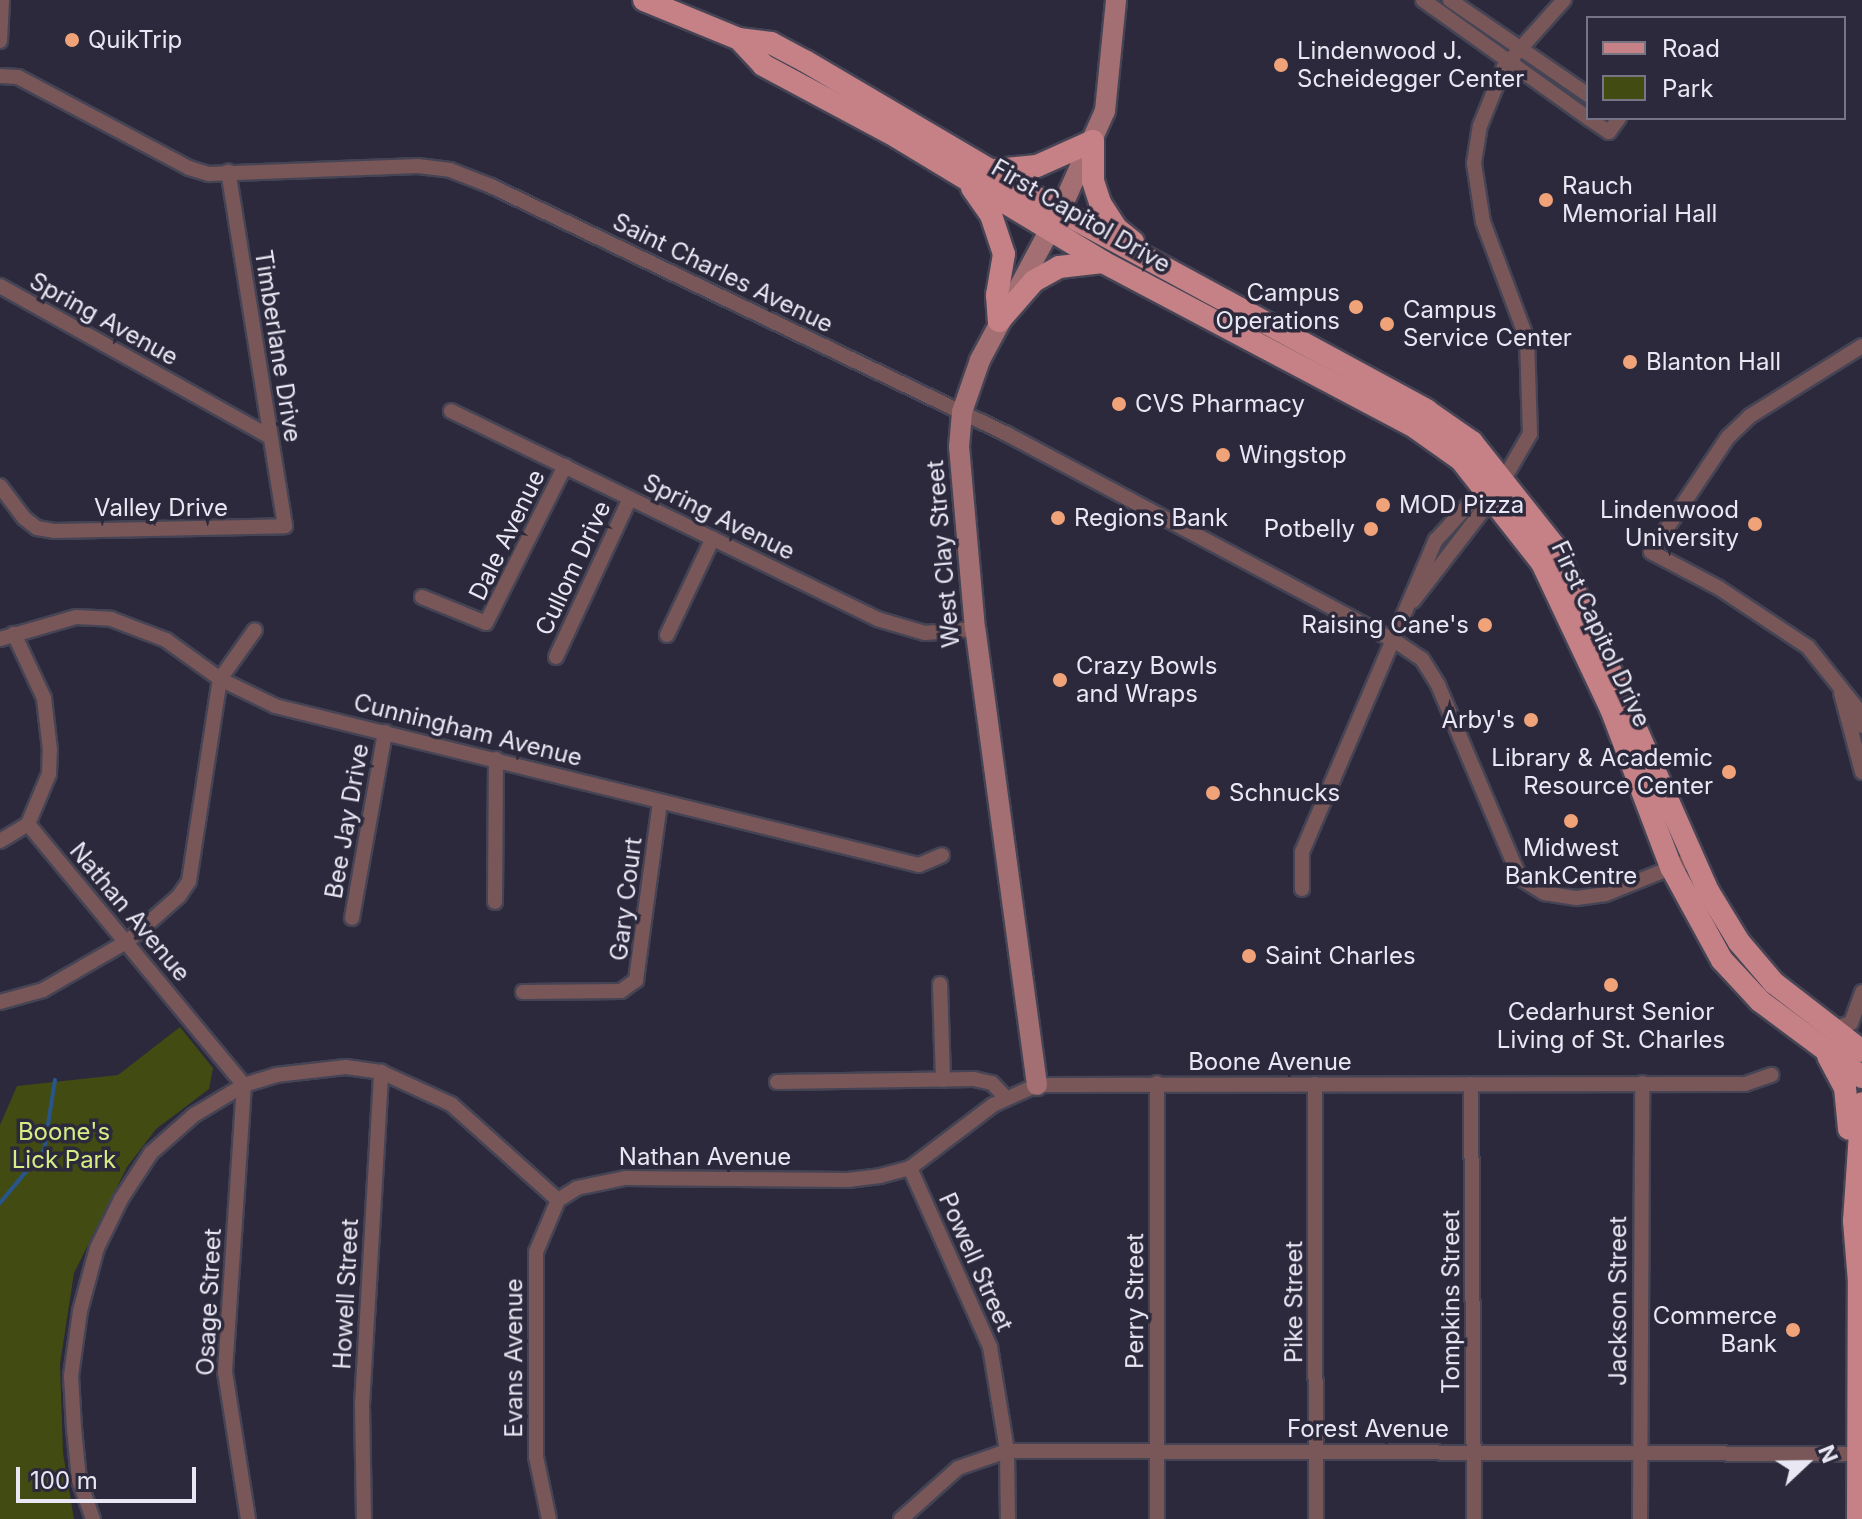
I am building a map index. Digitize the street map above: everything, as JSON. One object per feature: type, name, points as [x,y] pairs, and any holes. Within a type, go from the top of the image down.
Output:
[{"type":"main road","name":"First Capitol Drive","points":[[644,0],[739,39],[771,43],[794,55],[995,170],[1103,262],[1416,428],[1494,485],[1556,548],[1583,603],[1708,891],[1758,967],[1862,1077]]},
{"type":"main road","name":"First Capitol Drive","points":[[739,39],[763,65],[959,174],[1171,272],[1426,410],[1472,442],[1569,616],[1611,709],[1689,906],[1742,984],[1828,1038],[1862,1051]]},
{"type":"main road","points":[[995,170],[1037,166],[1093,141],[1093,181],[1100,203],[1116,228],[1171,272]]},
{"type":"main road","points":[[959,174],[999,233],[1004,254],[997,295],[999,321]]},
{"type":"main road","points":[[999,321],[1034,281],[1059,267],[1103,262]]},
{"type":"main road","points":[[1828,1038],[1848,1104],[1848,1198],[1858,1226]]},
{"type":"main road","points":[[1858,1519],[1858,1226],[1862,1103]]},
{"type":"street","points":[[0,41],[2,0]]},
{"type":"street","name":"West Clay Street","points":[[1037,1085],[959,493],[962,412],[999,321],[1055,221],[1093,141],[1113,67],[1116,0]]},
{"type":"street","points":[[1423,0],[1586,117]]},
{"type":"street","points":[[1450,0],[1586,94]]},
{"type":"street","points":[[1302,889],[1302,852],[1413,601],[1530,434],[1527,339],[1483,222],[1474,163],[1491,92],[1520,47],[1564,0]]},
{"type":"street","name":"Saint Charles Avenue","points":[[0,76],[18,77],[189,168],[228,172],[418,166],[450,170],[962,412],[1395,641]]},
{"type":"street","points":[[1591,120],[1609,132],[1618,120]]},
{"type":"street","name":"Timberlane Drive","points":[[228,172],[285,526]]},
{"type":"street","name":"Spring Avenue","points":[[0,286],[270,437]]},
{"type":"street","points":[[1862,346],[1739,426],[1704,466],[1651,552],[1719,588],[1808,647],[1841,689],[1862,726]]},
{"type":"street","name":"Spring Avenue","points":[[451,411],[898,628],[925,633],[975,629]]},
{"type":"street","name":"Dale Avenue","points":[[422,597],[486,623],[565,466]]},
{"type":"street","name":"Valley Drive","points":[[0,486],[37,528],[285,526]]},
{"type":"street","name":"Cullom Drive","points":[[556,657],[630,498]]},
{"type":"street","points":[[667,635],[713,538]]},
{"type":"street","name":"Cunningham Avenue","points":[[7,636],[76,617],[111,619],[166,640],[220,679],[275,706],[919,865],[942,855]]},
{"type":"street","points":[[0,1002],[43,990],[128,941],[179,896],[189,881],[220,679],[255,630]]},
{"type":"street","points":[[0,841],[28,824],[49,774],[50,724],[44,698],[7,636]]},
{"type":"street","points":[[1395,641],[1422,659],[1438,685],[1520,878],[1544,893],[1577,898],[1606,894],[1695,858]]},
{"type":"street","points":[[1841,689],[1862,772]]},
{"type":"street","name":"Bee Jay Drive","points":[[352,918],[385,732]]},
{"type":"street","points":[[495,902],[496,759]]},
{"type":"street","name":"Gary Court","points":[[523,992],[621,991],[636,980],[660,802]]},
{"type":"street","name":"Nathan Avenue","points":[[28,824],[128,941],[244,1085]]},
{"type":"street","points":[[940,984],[943,1080]]},
{"type":"street","points":[[1828,1038],[1851,1023],[1862,992]]},
{"type":"street","points":[[87,1519],[71,1376],[97,1248],[151,1153],[194,1115],[244,1085],[311,1069],[381,1072],[451,1104],[558,1200]]},
{"type":"street","name":"Howell Street","points":[[364,1519],[362,1405],[381,1072]]},
{"type":"street","name":"Boone Avenue","points":[[1005,1097],[1037,1085],[1745,1084],[1771,1075]]},
{"type":"street","points":[[777,1082],[984,1080],[1005,1097]]},
{"type":"street","name":"Perry Street","points":[[1157,1083],[1157,1519]]},
{"type":"street","name":"Jackson Street","points":[[1640,1519],[1642,1083]]},
{"type":"street","name":"Pike Street","points":[[1315,1084],[1316,1519]]},
{"type":"street","name":"Tompkins Street","points":[[1471,1084],[1474,1519]]},
{"type":"street","name":"Osage Street","points":[[244,1085],[225,1372],[248,1519]]},
{"type":"street","name":"Nathan Avenue","points":[[558,1200],[596,1181],[625,1178],[848,1180],[910,1168],[1005,1097]]},
{"type":"street","name":"Powell Street","points":[[910,1168],[990,1347],[1007,1451],[1008,1519]]},
{"type":"street","name":"Evans Avenue","points":[[549,1519],[536,1457],[536,1252],[558,1200]]},
{"type":"street","name":"Forest Avenue","points":[[901,1519],[958,1468],[1007,1451],[1858,1454]]},
{"type":"street","points":[[86,1499],[93,1519]]},
{"type":"green space","name":"Boone's Lick Park","points":[[180,1027],[213,1068],[209,1089],[156,1129],[127,1167],[74,1273],[60,1364],[63,1453],[74,1519],[0,1519],[0,1125],[17,1086],[118,1075]]},
{"type":"waterway","points":[[0,1203],[44,1150],[55,1080]]},
{"type":"place","name":"QuikTrip","points":[[72,40]]},
{"type":"place","name":"Lindenwood J. Scheidegger Center","points":[[1281,65]]},
{"type":"place","name":"Rauch Memorial Hall","points":[[1546,200]]},
{"type":"place","name":"Campus Operations","points":[[1356,307]]},
{"type":"place","name":"Campus Service Center","points":[[1387,324]]},
{"type":"place","name":"Blanton Hall","points":[[1630,362]]},
{"type":"place","name":"CVS Pharmacy","points":[[1119,404]]},
{"type":"place","name":"Wingstop","points":[[1223,455]]},
{"type":"place","name":"MOD Pizza","points":[[1383,505]]},
{"type":"place","name":"Regions Bank","points":[[1058,518]]},
{"type":"place","name":"Lindenwood University","points":[[1755,524]]},
{"type":"place","name":"Potbelly","points":[[1371,529]]},
{"type":"place","name":"Raising Cane's","points":[[1485,625]]},
{"type":"place","name":"Crazy Bowls and Wraps","points":[[1060,680]]},
{"type":"place","name":"Arby's","points":[[1531,720]]},
{"type":"place","name":"Library & Academic Resource Center","points":[[1729,772]]},
{"type":"place","name":"Schnucks","points":[[1213,793]]},
{"type":"place","name":"Midwest BankCentre","points":[[1571,821]]},
{"type":"place","name":"Saint Charles","points":[[1249,956]]},
{"type":"place","name":"Cedarhurst Senior Living of St. Charles","points":[[1611,985]]},
{"type":"place","name":"Commerce Bank","points":[[1793,1330]]}]
